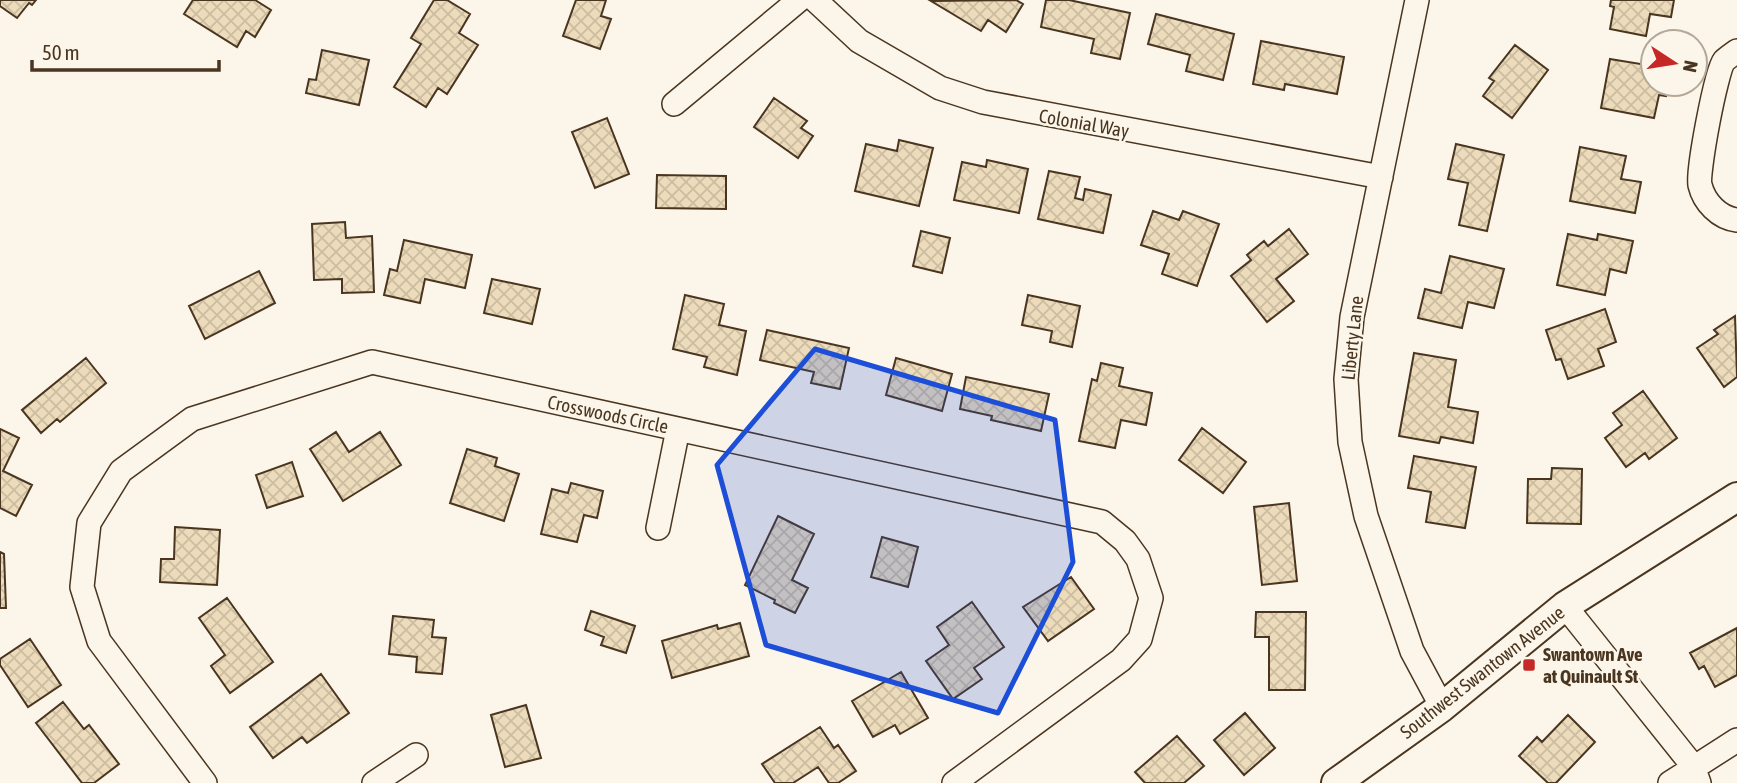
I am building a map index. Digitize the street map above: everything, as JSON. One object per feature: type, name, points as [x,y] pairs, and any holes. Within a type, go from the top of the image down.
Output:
[{"type":"street","points":[[674,104],[799,0]]},
{"type":"street","name":"Colonial Way","points":[[815,0],[859,41],[940,88],[983,102],[1381,177]]},
{"type":"street","name":"Liberty Lane","points":[[1417,0],[1352,317],[1346,379],[1350,442],[1367,516],[1412,651],[1442,707]]},
{"type":"street","points":[[1737,51],[1723,62],[1714,90],[1699,182],[1707,204],[1732,220],[1737,220]]},
{"type":"street","name":"Crosswoods Circle","points":[[205,783],[99,641],[82,587],[89,523],[121,471],[192,419],[372,362],[1101,522],[1125,541],[1138,559],[1151,598],[1140,639],[1121,660],[954,783]]},
{"type":"street","points":[[658,528],[678,429]]},
{"type":"street","name":"Southwest Swantown Avenue","points":[[1336,783],[1442,707],[1565,606],[1737,497]]},
{"type":"street","points":[[1565,606],[1696,775]]},
{"type":"street","points":[[1670,783],[1696,775],[1737,740]]},
{"type":"street","points":[[374,783],[416,755]]},
{"type":"highlighted area","points":[[815,349],[1055,420],[1073,562],[998,713],[766,645],[717,465]]},
{"type":"building","points":[[0,0],[36,0],[32,5],[29,3],[17,18],[0,6]]},
{"type":"building","points":[[193,0],[255,0],[271,10],[255,37],[246,31],[237,47],[184,14]]},
{"type":"building","points":[[434,0],[447,0],[470,14],[459,33],[478,45],[447,94],[438,88],[426,107],[394,87],[421,44],[411,38]]},
{"type":"building","points":[[576,0],[606,0],[601,16],[611,19],[600,49],[563,36]]},
{"type":"building","points":[[1016,0],[1023,4],[1006,32],[988,20],[981,31],[931,1]]},
{"type":"building","points":[[1046,0],[1069,0],[1130,13],[1120,59],[1091,53],[1094,39],[1041,27]]},
{"type":"building","points":[[1611,0],[1674,0],[1671,17],[1650,14],[1647,28],[1639,28],[1639,35],[1610,29],[1614,7],[1610,6]]},
{"type":"building","points":[[1156,14],[1234,34],[1223,80],[1186,71],[1190,55],[1148,44]]},
{"type":"building","points":[[1261,41],[1344,57],[1337,94],[1285,84],[1284,90],[1253,84]]},
{"type":"building","points":[[1515,45],[1548,70],[1512,118],[1483,96],[1494,81],[1489,78]]},
{"type":"building","points":[[322,50],[369,60],[359,105],[306,93],[309,79],[316,80]]},
{"type":"building","points":[[1610,59],[1639,64],[1639,98],[1658,98],[1654,118],[1601,108]]},
{"type":"building","points":[[774,98],[807,121],[801,128],[813,136],[798,158],[754,127]]},
{"type":"building","points":[[607,118],[629,174],[595,188],[572,132]]},
{"type":"building","points":[[899,140],[933,148],[919,206],[855,191],[866,144],[897,151]]},
{"type":"building","points":[[1456,144],[1504,155],[1487,231],[1459,225],[1468,183],[1448,179]]},
{"type":"building","points":[[1580,147],[1626,156],[1621,179],[1641,182],[1635,213],[1570,201]]},
{"type":"building","points":[[987,160],[1028,169],[1019,213],[954,200],[962,162],[986,167]]},
{"type":"building","points":[[1049,171],[1080,177],[1075,198],[1083,200],[1085,189],[1111,195],[1103,233],[1038,219]]},
{"type":"building","points":[[657,175],[726,176],[726,209],[656,208]]},
{"type":"building","points":[[1153,211],[1179,220],[1183,211],[1219,224],[1197,286],[1162,274],[1169,254],[1141,245]]},
{"type":"building","points":[[345,222],[346,238],[372,236],[374,292],[342,293],[342,279],[314,280],[312,224]]},
{"type":"building","points":[[1289,229],[1308,254],[1276,279],[1294,301],[1267,322],[1231,276],[1251,260],[1247,255],[1264,241],[1268,246]]},
{"type":"building","points":[[921,231],[950,238],[942,273],[913,266]]},
{"type":"building","points":[[1568,234],[1597,240],[1598,234],[1633,241],[1626,273],[1610,269],[1605,295],[1557,285]]},
{"type":"building","points":[[404,240],[472,255],[465,288],[425,279],[420,303],[384,295],[390,269],[397,271]]},
{"type":"building","points":[[1450,256],[1504,269],[1494,308],[1468,302],[1462,328],[1418,318],[1425,289],[1441,293]]},
{"type":"building","points":[[259,271],[275,303],[205,339],[189,306]]},
{"type":"building","points":[[492,279],[540,289],[532,324],[484,313]]},
{"type":"building","points":[[685,295],[724,304],[719,325],[746,331],[737,375],[704,367],[707,357],[673,349]]},
{"type":"building","points":[[1028,295],[1080,306],[1072,347],[1050,342],[1052,331],[1022,325]]},
{"type":"building","points":[[1605,309],[1616,342],[1598,349],[1604,366],[1568,379],[1561,359],[1556,360],[1546,330]]},
{"type":"building","points":[[1735,316],[1737,377],[1724,387],[1697,348],[1718,334],[1714,330]]},
{"type":"building","points":[[767,330],[849,348],[840,389],[811,383],[814,372],[760,360]]},
{"type":"building","points":[[1414,353],[1456,360],[1448,407],[1478,412],[1473,443],[1441,437],[1439,443],[1399,436]]},
{"type":"building","points":[[86,358],[106,383],[60,422],[57,419],[41,433],[22,410]]},
{"type":"building","points":[[896,358],[952,374],[942,411],[886,395]]},
{"type":"building","points":[[1101,363],[1123,368],[1119,386],[1152,393],[1146,425],[1121,420],[1115,448],[1079,441],[1092,379],[1097,381]]},
{"type":"building","points":[[966,377],[1049,394],[1041,431],[991,420],[992,416],[960,409]]},
{"type":"building","points":[[1643,391],[1677,438],[1649,459],[1645,453],[1626,467],[1605,438],[1622,425],[1613,413]]},
{"type":"building","points":[[1202,428],[1246,462],[1223,493],[1179,460]]},
{"type":"building","points":[[0,429],[19,438],[3,471],[32,485],[16,516],[0,508]]},
{"type":"building","points":[[336,432],[349,452],[380,432],[401,465],[343,501],[310,449]]},
{"type":"building","points":[[467,449],[497,458],[495,466],[519,474],[504,521],[450,503]]},
{"type":"building","points":[[1414,456],[1476,467],[1465,528],[1426,522],[1431,492],[1408,488]]},
{"type":"building","points":[[292,462],[303,496],[267,508],[256,475]]},
{"type":"building","points":[[1552,468],[1582,469],[1581,524],[1527,523],[1528,479],[1551,479]]},
{"type":"building","points":[[571,483],[603,491],[597,518],[584,515],[577,542],[541,534],[552,489],[568,493]]},
{"type":"building","points":[[1289,503],[1297,581],[1262,585],[1254,507]]},
{"type":"building","points":[[778,516],[814,534],[792,580],[808,588],[795,613],[745,585]]},
{"type":"building","points":[[175,527],[220,530],[217,585],[160,582],[161,559],[174,559]]},
{"type":"building","points":[[882,537],[918,547],[908,587],[871,577]]},
{"type":"building","points":[[0,552],[4,554],[6,608],[0,608]]},
{"type":"building","points":[[1071,577],[1094,609],[1048,641],[1023,607]]},
{"type":"building","points":[[227,598],[273,662],[230,693],[211,666],[225,655],[199,618]]},
{"type":"building","points":[[972,602],[1004,647],[974,668],[982,679],[953,699],[926,661],[949,645],[937,627]]},
{"type":"building","points":[[591,611],[635,626],[626,653],[601,645],[604,637],[585,630]]},
{"type":"building","points":[[1256,612],[1306,612],[1305,690],[1269,690],[1269,637],[1255,637]]},
{"type":"building","points":[[393,616],[434,620],[432,637],[446,638],[442,674],[416,672],[417,657],[389,654]]},
{"type":"building","points":[[740,623],[749,656],[672,678],[662,641],[717,625],[718,629]]},
{"type":"building","points":[[1737,628],[1737,675],[1715,687],[1704,666],[1699,669],[1690,653]]},
{"type":"building","points":[[30,639],[61,685],[28,707],[0,665],[0,659]]},
{"type":"building","points":[[901,672],[928,718],[900,734],[895,725],[873,737],[852,701]]},
{"type":"building","points":[[321,674],[349,713],[307,743],[302,737],[273,758],[250,727]]},
{"type":"building","points":[[63,702],[84,729],[89,725],[119,764],[94,783],[82,783],[36,723]]},
{"type":"building","points":[[526,705],[541,758],[505,767],[491,715]]},
{"type":"building","points":[[1245,713],[1275,748],[1244,775],[1214,740]]},
{"type":"building","points":[[1568,715],[1595,742],[1556,783],[1548,783],[1519,756],[1537,737],[1542,742]]},
{"type":"building","points":[[820,727],[834,748],[838,745],[856,771],[838,783],[829,783],[818,767],[793,783],[775,783],[762,764]]},
{"type":"building","points":[[1177,736],[1204,766],[1184,783],[1145,783],[1135,772]]},
{"type":"place","name":"Swantown Ave at Quinault St","points":[[1529,665]]}]
